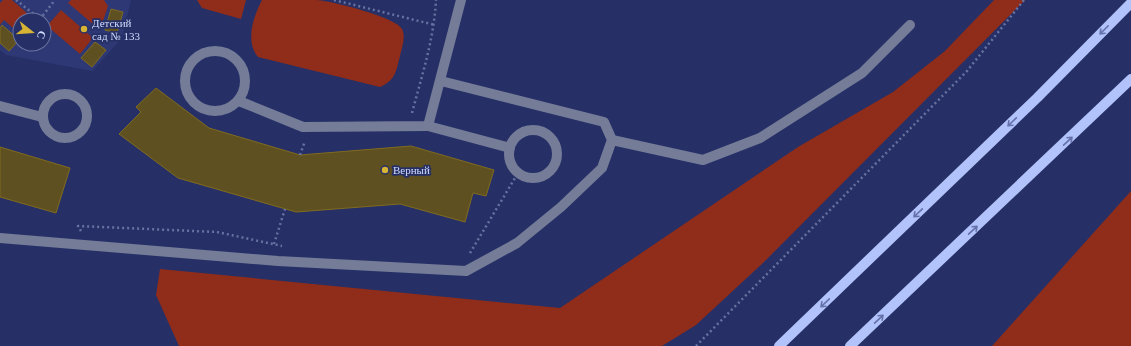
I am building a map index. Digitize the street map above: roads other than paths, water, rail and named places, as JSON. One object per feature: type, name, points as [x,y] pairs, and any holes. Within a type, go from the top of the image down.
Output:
[{"type":"main road","points":[[778,346],[1037,98],[1131,3]]},
{"type":"main road","points":[[850,346],[1131,79]]},
{"type":"street","points":[[428,126],[461,0]]},
{"type":"street","points":[[612,140],[703,160],[760,138],[862,74],[910,25]]},
{"type":"street","points":[[220,50],[234,57],[244,70],[245,86],[239,101],[226,110],[210,112],[195,105],[186,92],[184,76],[191,61],[204,52],[220,50]]},
{"type":"street","points":[[0,238],[91,247],[278,261],[466,271],[517,242],[561,207],[602,168],[612,140],[604,122],[441,81]]},
{"type":"street","points":[[70,94],[80,100],[87,112],[86,125],[78,134],[67,139],[55,137],[46,129],[42,117],[47,103],[58,95],[70,94]]},
{"type":"street","points":[[239,101],[303,127],[428,126],[510,148]]},
{"type":"street","points":[[0,106],[42,117]]},
{"type":"street","points":[[529,130],[542,131],[553,140],[558,152],[554,166],[544,175],[531,178],[518,173],[510,162],[510,148],[517,136],[529,130]]},
{"type":"place","name":"Детский сад № 133","points":[[84,29]]},
{"type":"place","name":"Верный","points":[[385,170]]}]
